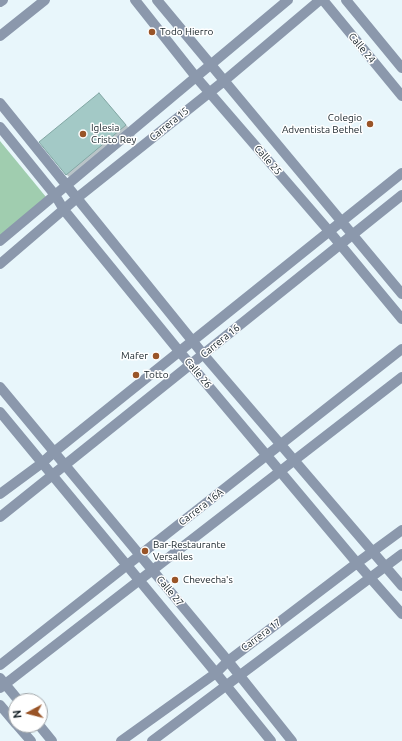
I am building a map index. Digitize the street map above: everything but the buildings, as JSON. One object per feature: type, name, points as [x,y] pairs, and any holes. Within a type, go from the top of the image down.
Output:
[{"type":"street","points":[[0,36],[45,0]]},
{"type":"street","name":"Calle 25","points":[[135,0],[196,77],[329,231],[402,320]]},
{"type":"street","name":"Calle 25","points":[[157,0],[402,294]]},
{"type":"street","name":"Carrera 15","points":[[0,241],[288,0]]},
{"type":"street","name":"Carrera 15","points":[[0,264],[77,198],[224,81],[321,0]]},
{"type":"street","name":"Calle 24","points":[[321,0],[402,96]]},
{"type":"street","name":"Calle 24","points":[[346,0],[402,68]]},
{"type":"street","name":"Calle 26","points":[[0,103],[67,184],[192,341],[293,461],[402,586]]},
{"type":"street","name":"Calle 26","points":[[0,127],[55,195],[64,210],[179,351],[356,563],[402,614]]},
{"type":"street","name":"Carrera 16","points":[[0,494],[42,463],[179,351],[402,173]]},
{"type":"street","name":"Carrera 16","points":[[0,517],[402,195]]},
{"type":"street","name":"Carrera 16A","points":[[0,665],[402,349]]},
{"type":"street","name":"Carrera 16A","points":[[2,683],[139,580],[402,377]]},
{"type":"street","name":"Calle 27","points":[[0,387],[228,661],[292,741]]},
{"type":"street","name":"Calle 27","points":[[0,412],[271,741]]},
{"type":"street","name":"Carrera 17","points":[[121,741],[216,673],[228,661],[356,563],[372,553],[402,530]]},
{"type":"street","name":"Carrera 17","points":[[152,741],[402,554]]},
{"type":"street","points":[[2,683],[11,693]]},
{"type":"street","points":[[0,706],[8,715]]},
{"type":"street","points":[[24,733],[31,741]]},
{"type":"street","points":[[46,733],[52,741]]},
{"type":"green space","points":[[0,141],[46,197],[0,240]]},
{"type":"place","name":"Todo Hierro","points":[[152,32]]},
{"type":"place","name":"Colegio Adventista Bethel","points":[[370,124]]},
{"type":"place","name":"Iglesia Cristo Rey","points":[[83,134]]},
{"type":"place","name":"Mafer","points":[[156,356]]},
{"type":"place","name":"Totto","points":[[136,375]]},
{"type":"place","name":"Bar-Restaurante Versalles","points":[[145,551]]},
{"type":"place","name":"Chevecha's","points":[[175,580]]}]
